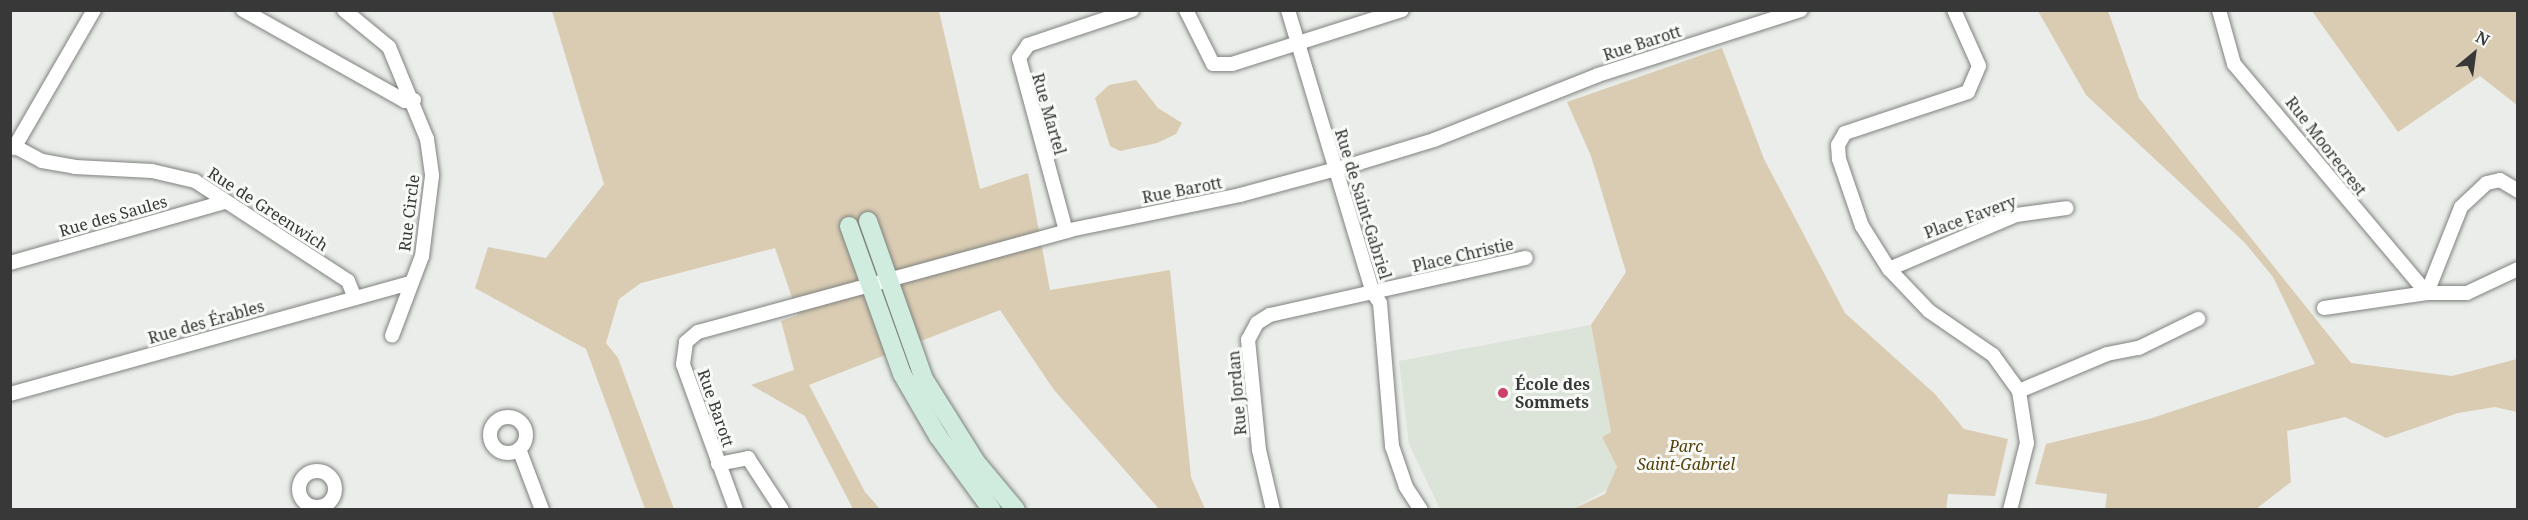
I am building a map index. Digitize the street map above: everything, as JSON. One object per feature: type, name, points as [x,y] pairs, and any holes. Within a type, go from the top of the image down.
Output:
[{"type":"street","points":[[12,146],[94,10]]},
{"type":"street","points":[[243,10],[405,101],[414,100]]},
{"type":"street","name":"Rue Circle","points":[[344,10],[389,47],[414,100],[432,176],[422,256],[392,336]]},
{"type":"street","name":"Rue Martel","points":[[1066,231],[1019,58],[1028,45],[1132,10]]},
{"type":"street","points":[[1186,10],[1213,64],[1299,43],[1402,10]]},
{"type":"street","name":"Rue de Saint-Gabriel","points":[[1288,10],[1373,293],[1382,311],[1392,446],[1406,487],[1421,510]]},
{"type":"street","name":"Rue Barott","points":[[736,510],[683,364],[686,342],[698,332],[869,287],[1066,231],[1335,170],[1434,140],[1631,64],[1802,10]]},
{"type":"street","name":"Rue Moorecrest","points":[[2218,10],[2234,64],[2427,293]]},
{"type":"street","points":[[1955,13],[1979,66],[1968,92],[1845,133],[1838,145],[1862,226],[1889,269],[1929,311],[1993,355],[2019,391],[2027,443],[2010,510]]},
{"type":"street","name":"Rue de Greenwich","points":[[12,146],[75,167],[178,176],[224,202],[348,281],[355,298]]},
{"type":"street","points":[[2427,293],[2461,207],[2487,183],[2500,180],[2517,191]]},
{"type":"street","name":"Rue des Saules","points":[[10,263],[224,202]]},
{"type":"street","name":"Place Favery","points":[[1889,269],[2016,215],[2067,208]]},
{"type":"street","points":[[868,221],[887,282],[929,387],[976,462],[1016,510]]},
{"type":"street","points":[[849,226],[888,342],[924,414],[992,510]]},
{"type":"street","name":"Place Christie","points":[[1373,293],[1526,258]]},
{"type":"street","points":[[2324,308],[2427,293],[2467,293],[2517,269]]},
{"type":"street","name":"Rue des Érables","points":[[10,394],[411,283]]},
{"type":"street","name":"Rue Jordan","points":[[1273,510],[1258,450],[1248,340],[1269,315],[1373,293]]},
{"type":"street","points":[[2019,391],[2085,362],[2139,348],[2198,319]]},
{"type":"street","points":[[519,449],[542,510]]},
{"type":"street","name":"Rue Barott","points":[[718,464],[748,458],[782,510]]},
{"type":"shaded area","name":"École des Sommets","points":[[1591,325],[1611,432],[1602,437],[1617,467],[1611,487],[1573,509],[1440,509],[1409,444],[1399,361]]},
{"type":"green space","points":[[552,11],[939,11],[980,189],[1028,173],[1050,290],[1170,270],[1191,477],[1205,509],[1159,509],[1054,390],[1000,310],[809,385],[865,492],[880,509],[853,509],[805,416],[751,385],[794,370],[781,321],[798,315],[775,248],[641,283],[619,299],[606,343],[618,358],[674,509],[645,509],[586,349],[475,288],[488,247],[546,258],[604,184]]},
{"type":"green space","points":[[2038,11],[2108,11],[2139,98],[2351,363],[2452,376],[2517,359],[2517,412],[2495,407],[2458,413],[2386,438],[2345,417],[2287,431],[2291,482],[2256,509],[2105,509],[2107,494],[2035,484],[2046,444],[2149,419],[2315,364],[2273,277],[2245,243],[2086,95]]},
{"type":"green space","points":[[2312,11],[2517,11],[2517,105],[2480,76],[2398,132]]},
{"type":"green space","name":"Parc Saint-Gabriel","points":[[1722,48],[1764,159],[1845,313],[1935,394],[1964,429],[2008,439],[1995,496],[1948,494],[1946,510],[1573,509],[1605,494],[1617,467],[1602,437],[1611,432],[1591,325],[1626,272],[1591,156],[1567,102]]},
{"type":"green space","points":[[1136,80],[1158,108],[1182,123],[1176,134],[1157,143],[1120,151],[1110,146],[1095,98],[1109,85]]},
{"type":"place","name":"École des Sommets","points":[[1503,393]]}]
